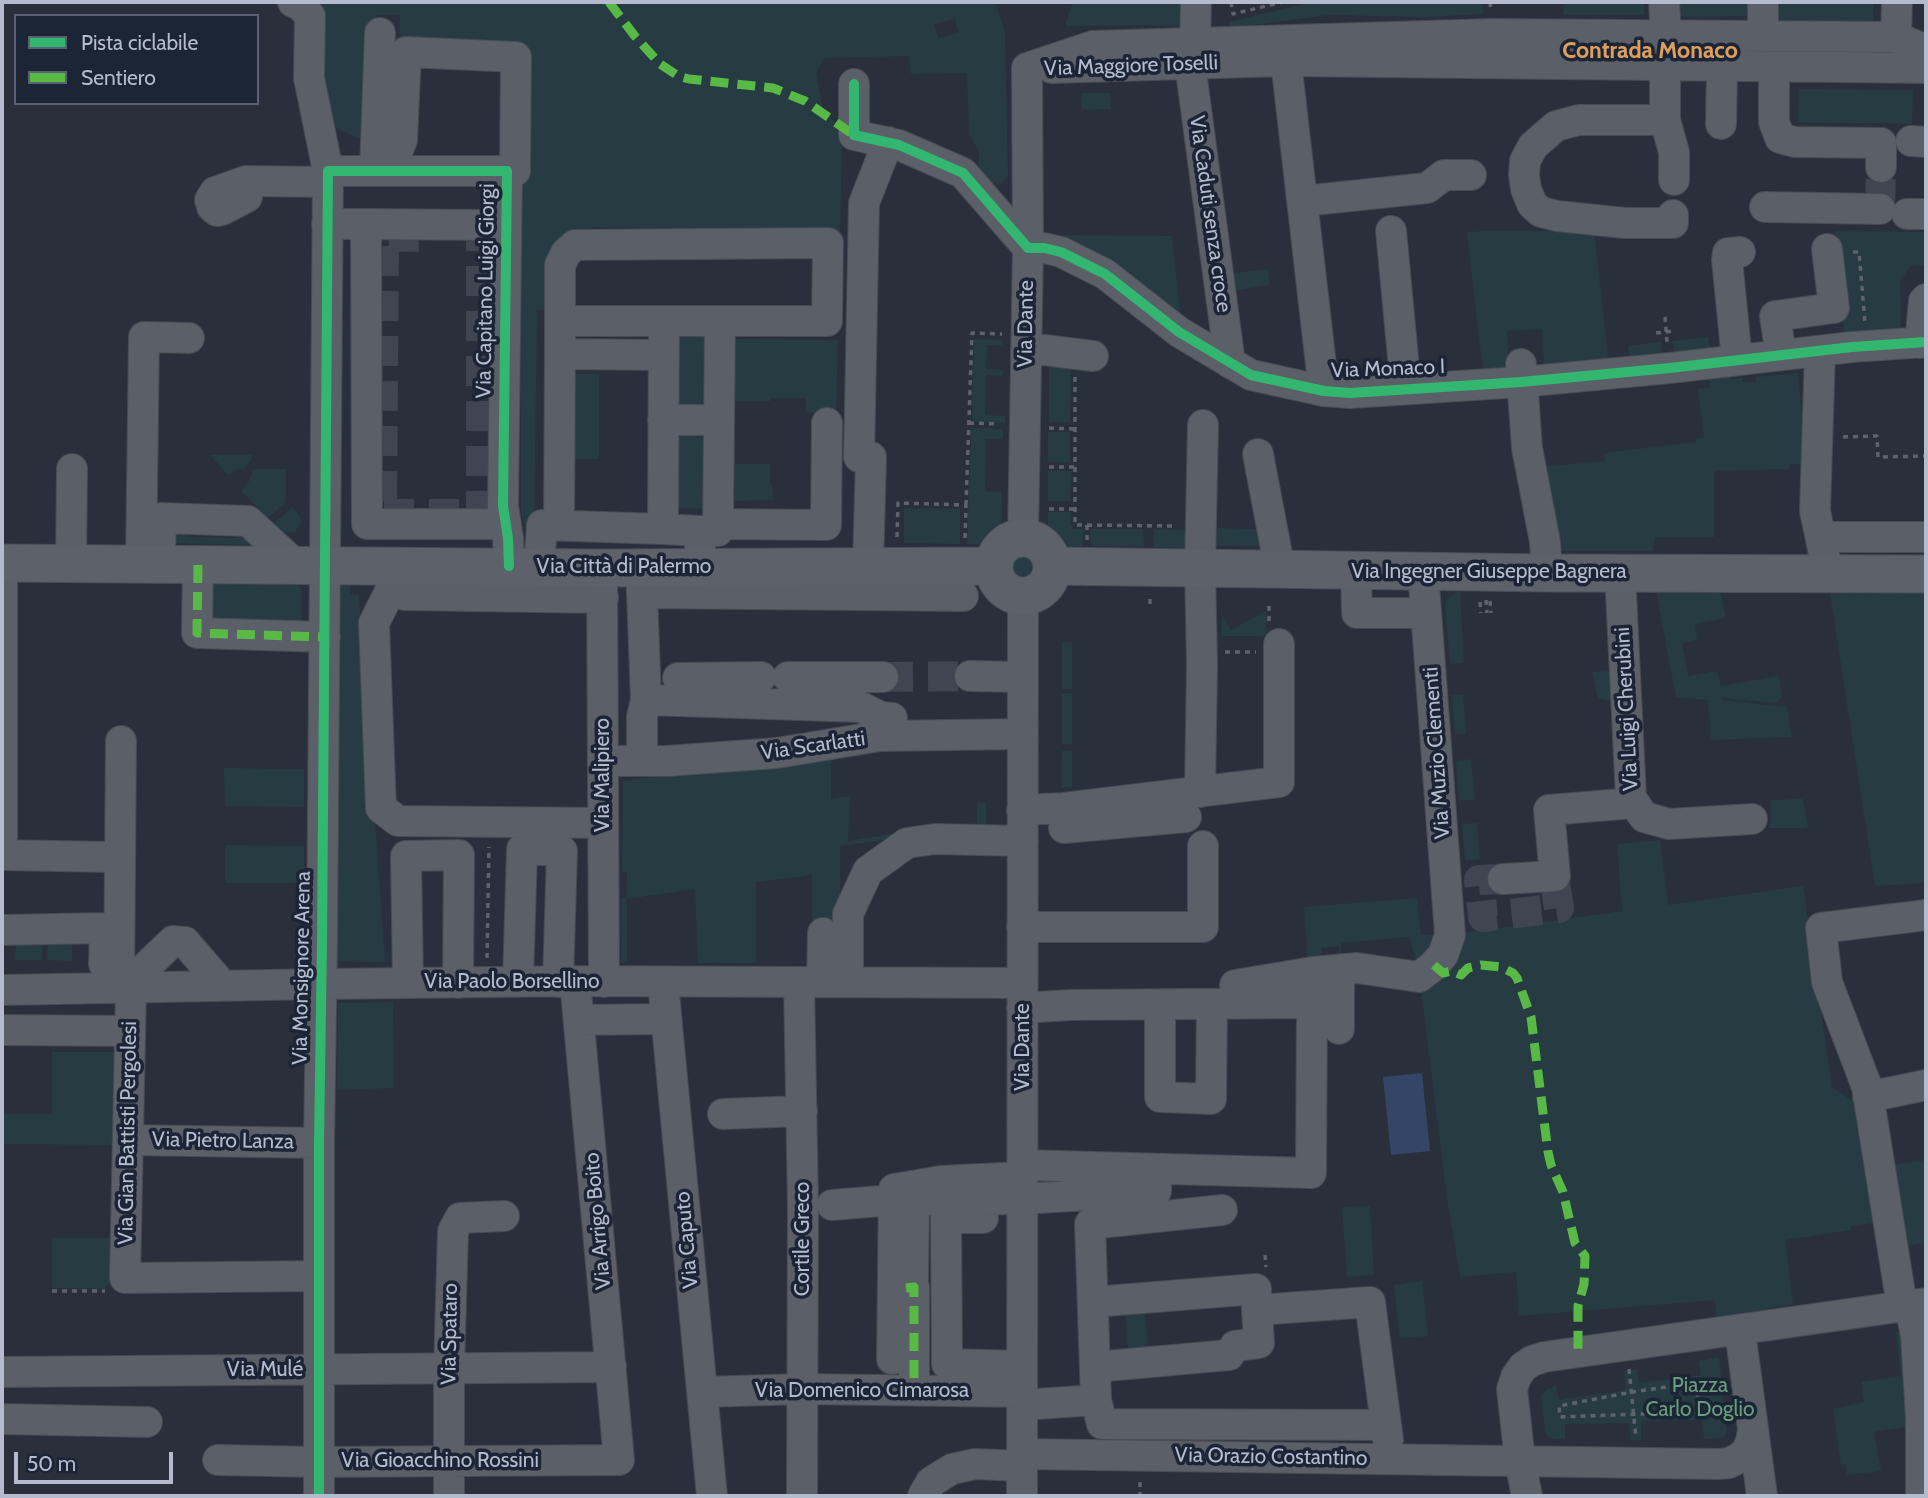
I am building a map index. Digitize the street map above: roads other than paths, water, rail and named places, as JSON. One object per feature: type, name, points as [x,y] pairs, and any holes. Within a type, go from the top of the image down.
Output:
[{"type":"main road","points":[[1023,538],[1035,541],[1047,551],[1052,566],[1048,582],[1038,593],[1015,596],[1001,588],[979,556],[995,558],[1011,540],[1023,538]]},
{"type":"main road","name":"Via Città di Palermo","points":[[2,563],[311,566],[391,578],[524,567],[623,579],[700,568],[882,556],[979,556]]},
{"type":"main road","name":"Via Ingegner Giuseppe Bagnera","points":[[1052,566],[1547,573],[1926,574]]},
{"type":"street","points":[[161,518],[248,521],[311,566],[326,458],[328,176],[309,78],[310,16],[300,5],[293,2]]},
{"type":"street","name":"Via Caduti senza croce","points":[[1196,2],[1193,53],[1230,363]]},
{"type":"street","points":[[1664,2],[1666,36]]},
{"type":"street","points":[[1763,2],[1763,36]]},
{"type":"street","points":[[1896,37],[1897,2]]},
{"type":"street","points":[[380,33],[383,170]]},
{"type":"street","name":"Via Maggiore Toselli","points":[[1027,68],[1193,53],[1492,34],[1896,37],[1926,50]]},
{"type":"street","points":[[1804,36],[1804,68]]},
{"type":"street","points":[[383,170],[402,140],[406,52],[516,57],[515,171],[507,171]]},
{"type":"street","name":"Via Maggiore Toselli","points":[[1193,53],[1286,61],[1926,68]]},
{"type":"street","points":[[1286,61],[1324,391]]},
{"type":"street","points":[[1665,66],[1665,120],[1674,152],[1680,203],[1673,223],[1625,223],[1557,216],[1541,212],[1532,204],[1526,188],[1525,160],[1533,146],[1556,126],[1579,120],[1665,120]]},
{"type":"street","points":[[1721,124],[1722,67]]},
{"type":"street","name":"Via Dante","points":[[1023,538],[1016,342],[1028,248],[1027,68]]},
{"type":"street","points":[[1774,68],[1774,122],[1780,138],[1795,142],[1881,143],[1881,167]]},
{"type":"street","points":[[854,84],[854,135],[899,145],[963,173],[1028,248]]},
{"type":"street","points":[[882,556],[871,457],[859,457],[864,203],[888,142]]},
{"type":"street","name":"Via Capitano Luigi Giorgi","points":[[247,197],[217,211],[210,200],[215,192],[246,181],[383,170],[507,171],[503,506],[506,524],[524,567]]},
{"type":"street","points":[[1303,201],[1427,188],[1444,175],[1471,175]]},
{"type":"street","points":[[1765,207],[1904,212]]},
{"type":"street","points":[[327,224],[481,225]]},
{"type":"street","points":[[366,224],[367,524],[506,524]]},
{"type":"street","points":[[1391,231],[1406,389]]},
{"type":"street","points":[[559,525],[560,265],[566,253],[575,245],[828,243],[827,321],[560,321]]},
{"type":"street","name":"Via Monaco I","points":[[1028,248],[1061,252],[1105,274],[1179,332],[1251,375],[1324,391],[1350,393],[1406,389],[1521,373],[1737,360],[1923,342]]},
{"type":"street","points":[[1781,355],[1775,316],[1834,308],[1838,251]]},
{"type":"street","points":[[1737,360],[1727,260],[1728,253],[1740,252]]},
{"type":"street","points":[[327,288],[366,289]]},
{"type":"street","points":[[1923,342],[1926,299]]},
{"type":"street","points":[[663,529],[664,321]]},
{"type":"street","points":[[700,568],[709,527],[719,420],[720,321]]},
{"type":"street","points":[[150,565],[144,337],[189,338]]},
{"type":"street","points":[[1016,342],[1044,351],[1084,355]]},
{"type":"street","points":[[1819,351],[1815,511],[1828,573]]},
{"type":"street","points":[[559,354],[664,355]]},
{"type":"street","points":[[1521,373],[1528,448],[1545,542],[1547,573]]},
{"type":"street","points":[[663,420],[719,420]]},
{"type":"street","points":[[150,565],[161,518],[160,423]]},
{"type":"street","points":[[524,567],[542,525],[663,529],[826,525],[827,423]]},
{"type":"street","points":[[1193,804],[1202,664],[1203,425]]},
{"type":"street","points":[[1258,454],[1280,570]]},
{"type":"street","points":[[326,458],[367,458]]},
{"type":"street","points":[[71,564],[72,469]]},
{"type":"street","points":[[1821,537],[1926,537]]},
{"type":"street","points":[[2,563],[2,844]]},
{"type":"street","points":[[198,565],[197,633],[325,637]]},
{"type":"street","name":"Via Monsignore Arena","points":[[311,566],[325,637],[319,1143],[319,1496]]},
{"type":"street","points":[[1188,605],[1201,568]]},
{"type":"street","points":[[1201,568],[1214,775],[1257,771]]},
{"type":"street","points":[[1356,571],[1357,613],[1426,613]]},
{"type":"street","name":"Via Muzio Clementi","points":[[1223,995],[1313,972],[1357,968],[1419,977],[1443,955],[1450,934],[1423,571]]},
{"type":"street","name":"Via Luigi Cherubini","points":[[1620,572],[1631,799],[1644,817],[1669,824],[1752,820]]},
{"type":"street","points":[[391,578],[404,595],[623,579],[963,596]]},
{"type":"street","points":[[391,578],[374,623],[381,808],[398,821],[603,822]]},
{"type":"street","points":[[623,579],[630,677],[642,689],[860,707],[881,717],[891,718],[891,735]]},
{"type":"street","name":"Via Malipiero","points":[[579,982],[603,822],[603,761],[623,579]]},
{"type":"street","name":"Via Dante","points":[[1022,1496],[1023,597]]},
{"type":"street","points":[[939,857],[1023,835],[1193,804],[1279,782],[1267,648]]},
{"type":"street","points":[[1153,797],[1157,786],[1175,785],[1186,775],[1208,663]]},
{"type":"street","points":[[970,676],[1023,677]]},
{"type":"street","points":[[678,677],[883,677]]},
{"type":"street","points":[[642,689],[642,761]]},
{"type":"street","name":"Via Scarlatti","points":[[603,761],[777,753],[891,735],[1023,734]]},
{"type":"street","points":[[119,988],[121,741]]},
{"type":"street","points":[[823,982],[848,914],[868,871],[907,843],[934,839],[1023,835],[1064,808],[1153,797],[1193,804]]},
{"type":"street","points":[[1503,879],[1555,879],[1549,810],[1634,803]]},
{"type":"street","points":[[1022,927],[1203,927],[1203,846]]},
{"type":"street","points":[[518,982],[522,849],[562,851],[579,982]]},
{"type":"street","points":[[2,855],[109,857]]},
{"type":"street","points":[[408,983],[406,856],[459,855],[458,983]]},
{"type":"street","points":[[1922,1496],[1923,1389],[1913,1305],[1867,1087],[1827,982],[1821,928],[1926,915]]},
{"type":"street","points":[[2,930],[105,928],[119,988]]},
{"type":"street","points":[[823,933],[823,982]]},
{"type":"street","points":[[119,988],[173,941],[185,942],[223,986]]},
{"type":"street","name":"Via Arrigo Boito","points":[[579,982],[579,1020],[619,1460]]},
{"type":"street","name":"Via Paolo Borsellino","points":[[2,990],[408,983],[823,982],[1022,995]]},
{"type":"street","name":"Cortile Greco","points":[[802,1496],[802,1111],[823,982]]},
{"type":"street","name":"Via Caputo","points":[[663,983],[712,1496]]},
{"type":"street","points":[[1022,995],[1070,1005],[1160,1005],[1223,995],[1339,987],[1339,1029]]},
{"type":"street","name":"Via Gian Battisti Pergolesi","points":[[119,988],[130,1031],[125,1278],[319,1276]]},
{"type":"street","points":[[915,1389],[914,1287],[910,1283],[914,1204],[928,1200],[1022,1190],[1311,1173],[1311,1003],[1223,995],[1059,991],[1022,995]]},
{"type":"street","points":[[1160,1005],[1160,1097],[1211,1099],[1223,995]]},
{"type":"street","points":[[579,1020],[666,1019]]},
{"type":"street","points":[[2,1030],[130,1031]]},
{"type":"street","points":[[1868,1097],[1926,1085]]},
{"type":"street","points":[[723,1114],[802,1111]]},
{"type":"street","name":"Via Pietro Lanza","points":[[128,1140],[319,1143]]},
{"type":"street","points":[[892,1359],[894,1189],[941,1181],[1022,1190],[1156,1191],[1156,1179],[1094,1180]]},
{"type":"street","points":[[1022,1190],[946,1218],[947,1364],[1022,1388],[1103,1421],[1387,1433],[1370,1303],[1257,1310]]},
{"type":"street","points":[[832,1205],[894,1200]]},
{"type":"street","points":[[1103,1421],[1095,1367],[1090,1224],[1222,1210]]},
{"type":"street","name":"Via Spataro","points":[[449,1496],[453,1231],[460,1218],[504,1216]]},
{"type":"street","points":[[1093,1303],[1256,1289],[1259,1343],[1235,1346],[1229,1355],[1095,1367]]},
{"type":"street","points":[[1527,1496],[1520,1461],[1512,1388],[1523,1367],[1532,1361],[1544,1357],[1913,1305]]},
{"type":"street","points":[[1740,1331],[1762,1496]]},
{"type":"street","name":"Via Mulé","points":[[2,1372],[611,1367]]},
{"type":"street","name":"Via Domenico Cimarosa","points":[[702,1392],[1022,1388]]},
{"type":"street","points":[[2,1419],[147,1422]]},
{"type":"street","name":"Via Orazio Costantino","points":[[923,1496],[931,1482],[952,1469],[1022,1460],[1729,1463],[1747,1451],[1753,1430]]},
{"type":"street","name":"Via Gioacchino Rossini","points":[[218,1460],[619,1460]]},
{"type":"water","points":[[1422,1073],[1430,1151],[1391,1155],[1383,1077]]},
{"type":"tunnel","points":[[1880,209],[1881,167]]},
{"type":"tunnel","points":[[419,237],[384,236],[382,514],[481,514],[481,225]]},
{"type":"tunnel","points":[[883,677],[970,676]]},
{"type":"tunnel","points":[[1503,879],[1479,880],[1483,917],[1559,908],[1555,883]]},
{"type":"district","name":"Contrada Monaco","points":[[1650,51]]},
{"type":"park label","name":"Piazza Carlo Doglio","points":[[1700,1398]]}]
